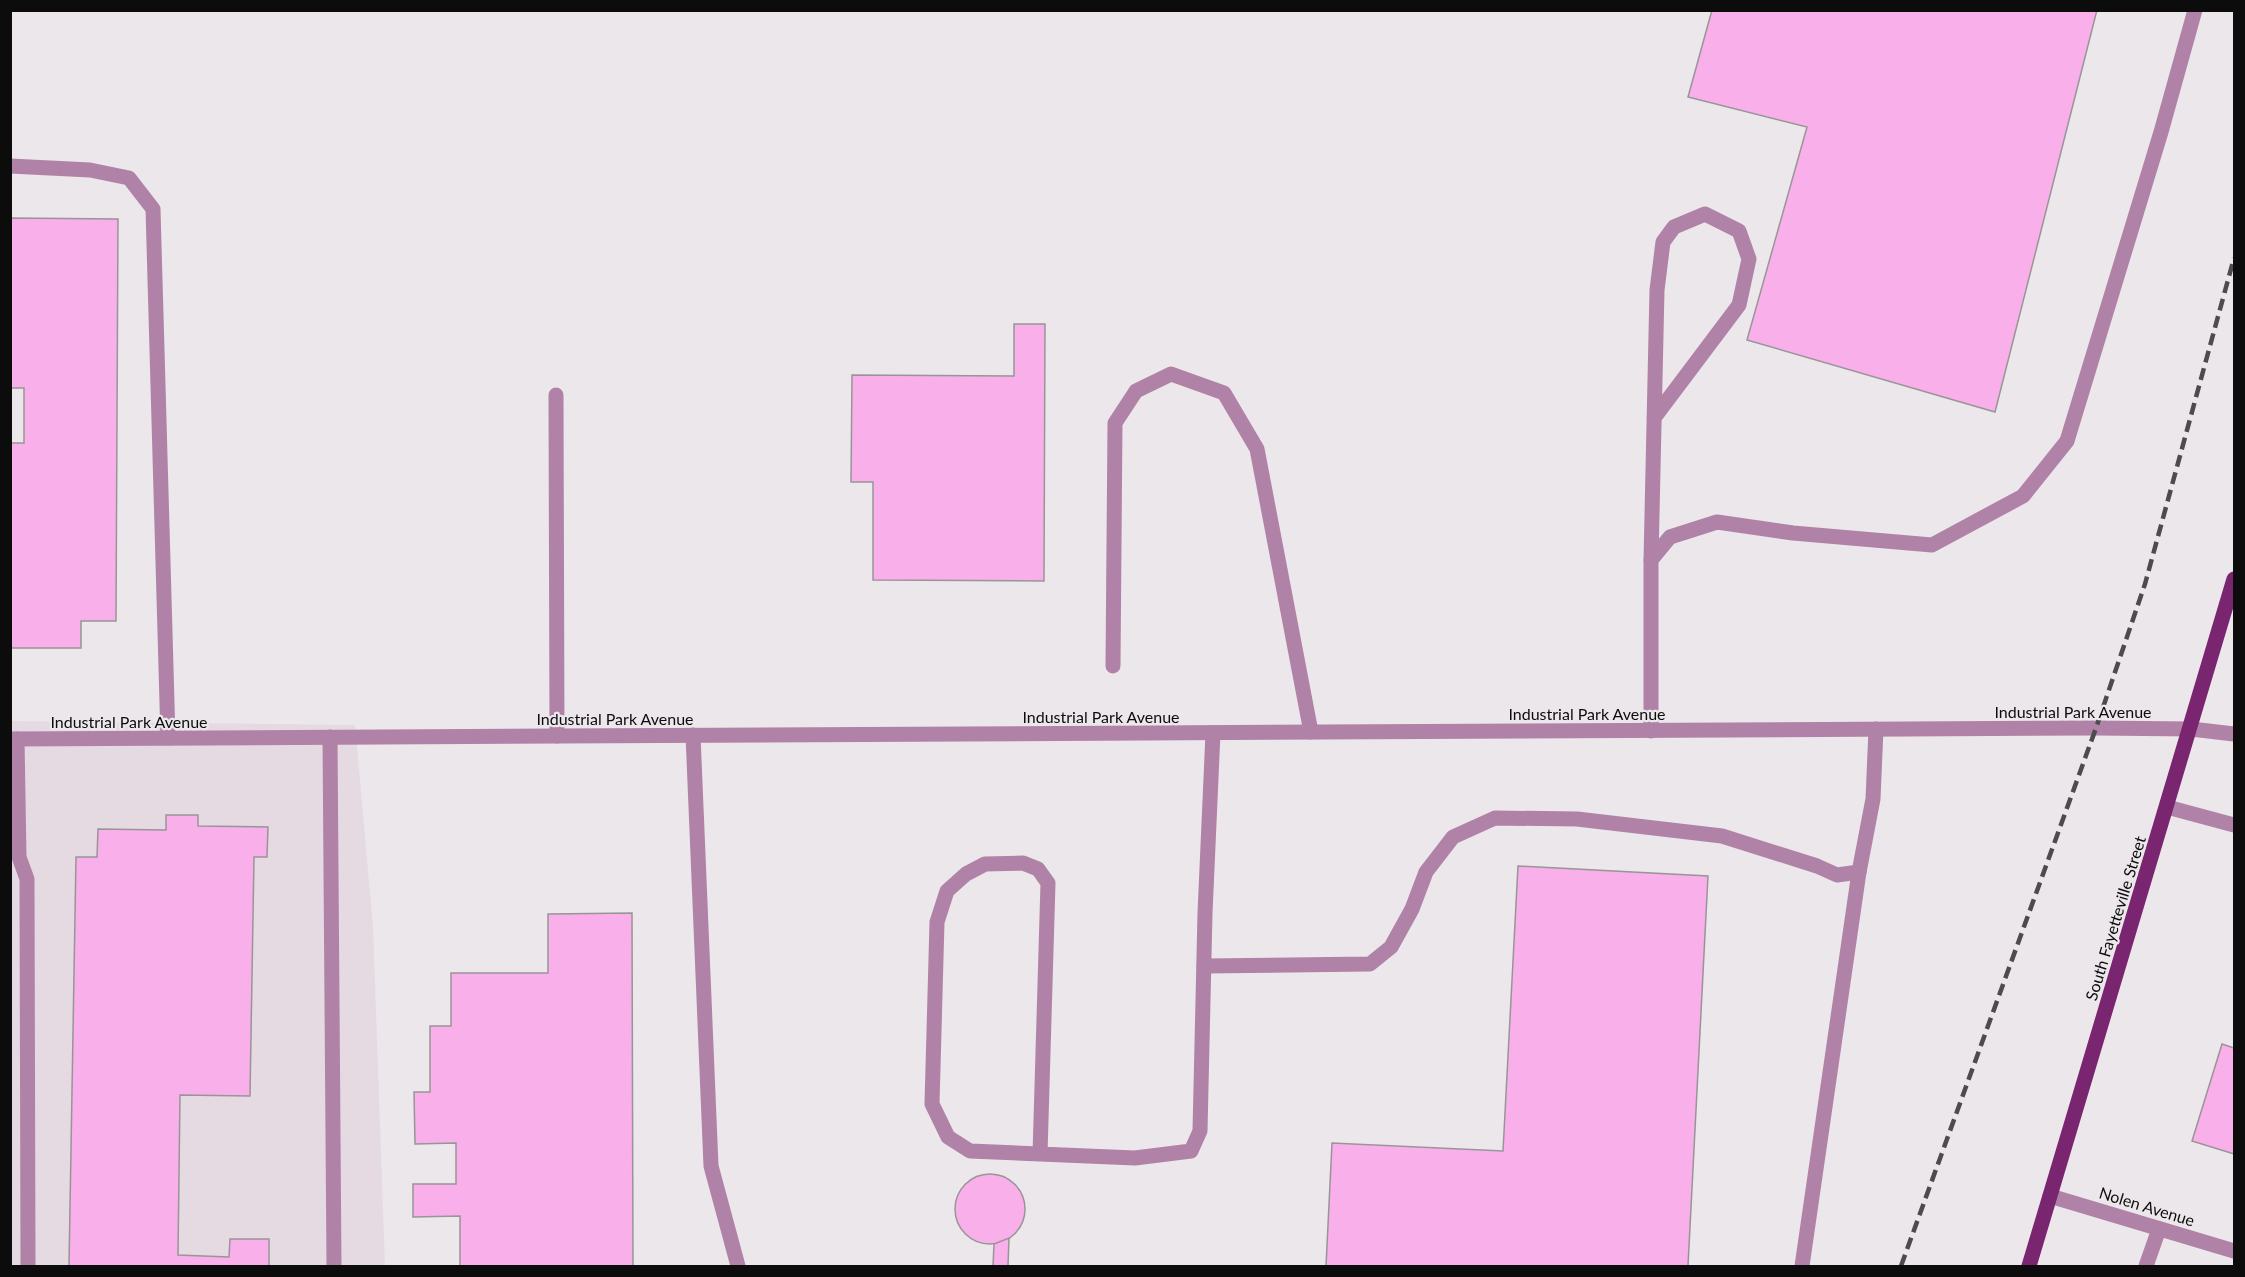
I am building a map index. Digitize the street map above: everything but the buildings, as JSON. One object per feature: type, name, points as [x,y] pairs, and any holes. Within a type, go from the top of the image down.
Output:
[{"type":"main road","name":"South Fayetteville Street","points":[[2029,1266],[2235,579]]},
{"type":"street","points":[[1651,560],[1670,537],[1718,522],[1793,533],[1932,545],[2023,496],[2067,441],[2162,132],[2195,10]]},
{"type":"street","points":[[10,166],[90,170],[129,178],[153,210],[168,738]]},
{"type":"street","points":[[1651,731],[1651,560],[1654,418],[1657,290],[1663,242],[1674,227],[1705,214],[1739,231],[1749,259],[1739,305],[1654,418]]},
{"type":"street","points":[[1113,666],[1115,423],[1136,391],[1171,374],[1224,393],[1257,449],[1311,732]]},
{"type":"street","points":[[556,395],[557,736]]},
{"type":"street","points":[[1802,1266],[1860,872],[1873,799],[1876,729]]},
{"type":"street","name":"Industrial Park Avenue","points":[[14,739],[1876,729],[2191,729],[2235,734]]},
{"type":"street","points":[[1040,1154],[1048,883],[1038,869],[1023,863],[985,864],[966,874],[946,891],[937,922],[932,1104],[948,1137],[970,1151],[1040,1154],[1135,1158],[1191,1151],[1200,1131],[1213,733]]},
{"type":"street","points":[[693,735],[711,1166],[738,1266]]},
{"type":"street","points":[[330,737],[334,1266]]},
{"type":"street","points":[[14,739],[15,858],[27,879],[28,1266]]},
{"type":"street","points":[[2168,807],[2235,825]]},
{"type":"street","points":[[1204,966],[1370,964],[1391,947],[1412,909],[1426,872],[1453,837],[1495,818],[1577,819],[1722,836],[1817,866],[1837,875],[1860,872]]},
{"type":"street","name":"Nolen Avenue","points":[[2050,1196],[2235,1251]]},
{"type":"street","points":[[2146,1266],[2159,1228]]},
{"type":"shaded area","points":[[11,721],[355,725],[373,927],[385,1266],[11,1266]]},
{"type":"railway","points":[[1901,1266],[2096,728],[2145,584],[2234,258]]}]
